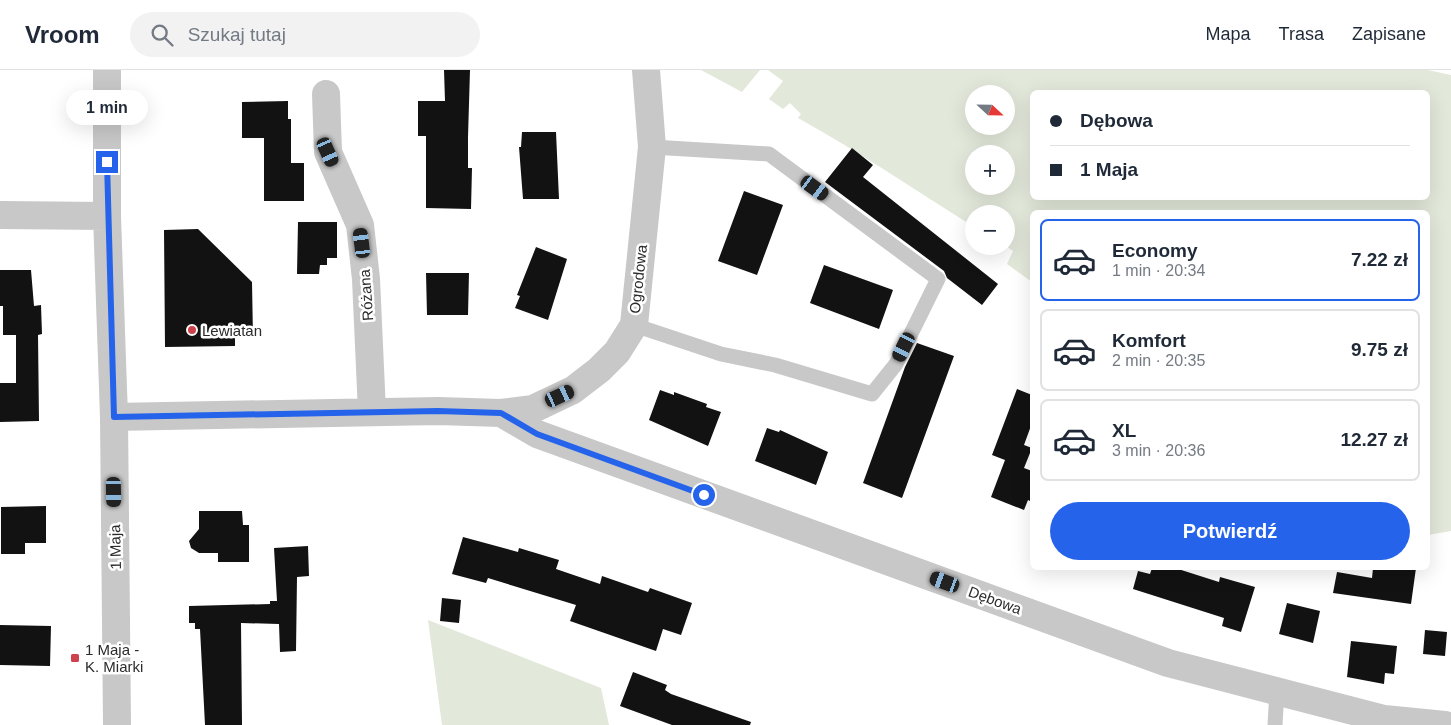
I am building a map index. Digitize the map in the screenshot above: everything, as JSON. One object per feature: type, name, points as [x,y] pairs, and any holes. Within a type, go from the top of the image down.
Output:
[{"type":"street","name":"1 Maja","points":[[107,70],[108,216],[114,417],[117,725]]},
{"type":"street","name":"Ogrodowa","points":[[114,417],[438,411],[501,413],[533,409],[573,390],[599,370],[617,352],[634,325],[652,147],[646,70]]},
{"type":"street","name":"Różana","points":[[326,94],[328,152],[360,224],[366,279],[372,412]]},
{"type":"street","points":[[0,215],[108,216]]},
{"type":"street","name":"Dębowa","points":[[501,413],[537,434],[1168,663],[1384,719],[1445,725]]},
{"type":"lane","points":[[634,325],[721,354],[775,365],[872,394],[896,364],[938,280],[769,154],[652,147]]},
{"type":"lane","points":[[1275,725],[1277,691]]},
{"type":"shaded area","points":[[701,70],[760,70],[742,92]]},
{"type":"shaded area","points":[[768,70],[1428,70],[1451,75],[1451,531],[1430,535],[1430,210],[1030,210],[1030,281],[1007,264],[1011,255],[1015,255],[1015,205],[965,205],[965,221],[864,157],[798,118],[801,114],[790,103],[783,109],[769,99],[783,81]]},
{"type":"shaded area","points":[[428,620],[601,688],[609,725],[442,725]]},
{"type":"building","points":[[444,70],[470,70],[468,168],[472,168],[471,209],[426,208],[426,136],[418,136],[418,101],[445,101]]},
{"type":"building","points":[[288,101],[288,119],[291,119],[291,163],[304,163],[304,201],[264,201],[264,138],[242,138],[242,102]]},
{"type":"building","points":[[522,132],[556,132],[559,199],[523,199],[519,147],[521,147]]},
{"type":"building","points":[[852,148],[873,165],[863,177],[998,284],[982,305],[947,278],[944,271],[825,182]]},
{"type":"building","points":[[744,191],[783,205],[757,275],[718,261]]},
{"type":"building","points":[[298,222],[337,222],[337,258],[327,258],[327,265],[320,265],[319,274],[297,274]]},
{"type":"building","points":[[198,229],[252,282],[253,338],[235,338],[235,346],[165,347],[164,230]]},
{"type":"building","points":[[536,247],[567,259],[548,320],[515,308],[520,296],[517,295]]},
{"type":"building","points":[[824,265],[893,290],[879,329],[810,303]]},
{"type":"building","points":[[0,270],[31,270],[34,306],[41,305],[42,334],[38,335],[39,421],[0,422],[0,383],[16,383],[16,335],[3,335],[3,306],[0,306]]},
{"type":"building","points":[[426,273],[469,273],[468,315],[427,315]]},
{"type":"building","points":[[917,343],[954,356],[902,498],[863,483],[905,367]]},
{"type":"building","points":[[1017,389],[1030,394],[1030,428],[1024,445],[1030,447],[1030,453],[1024,468],[1030,470],[1030,501],[1028,500],[1024,510],[991,497],[1005,460],[992,455]]},
{"type":"building","points":[[660,390],[674,395],[674,392],[707,404],[706,407],[721,412],[708,446],[649,420]]},
{"type":"building","points":[[767,428],[779,432],[780,430],[828,452],[816,485],[755,461]]},
{"type":"building","points":[[46,506],[46,543],[25,543],[25,554],[1,554],[1,507]]},
{"type":"building","points":[[199,511],[242,511],[243,525],[249,525],[249,562],[218,562],[218,553],[199,553],[191,548],[189,541],[199,529]]},
{"type":"building","points":[[463,537],[518,552],[519,548],[559,560],[556,569],[600,584],[602,576],[648,592],[650,588],[692,603],[681,635],[663,629],[656,651],[570,621],[576,605],[488,578],[486,583],[452,574]]},
{"type":"building","points":[[308,546],[309,576],[297,577],[296,651],[280,652],[279,624],[241,623],[242,725],[205,725],[200,629],[195,629],[195,623],[189,623],[189,606],[270,604],[270,601],[277,601],[274,548]]},
{"type":"building","points":[[1151,570],[1181,570],[1219,582],[1220,577],[1255,587],[1241,632],[1222,626],[1224,618],[1133,589],[1138,571],[1150,574]]},
{"type":"building","points":[[1373,570],[1416,570],[1411,604],[1333,593],[1337,572],[1372,578]]},
{"type":"building","points":[[442,598],[461,600],[459,623],[440,621]]},
{"type":"building","points":[[1287,603],[1320,611],[1313,643],[1279,634]]},
{"type":"building","points":[[0,625],[51,626],[50,666],[0,665]]},
{"type":"building","points":[[1425,630],[1447,632],[1445,656],[1423,654]]},
{"type":"building","points":[[1351,641],[1397,646],[1394,674],[1385,673],[1384,684],[1347,677]]},
{"type":"building","points":[[633,672],[667,685],[665,690],[671,694],[751,722],[750,725],[672,725],[620,706]]},
{"type":"place","name":"Lewiatan","points":[[192,330]]},
{"type":"place","name":"1 Maja - K. Miarki","points":[[75,658]]},
{"type":"route","points":[[107,162],[114,417],[438,411],[501,413],[537,434],[704,495]]}]
